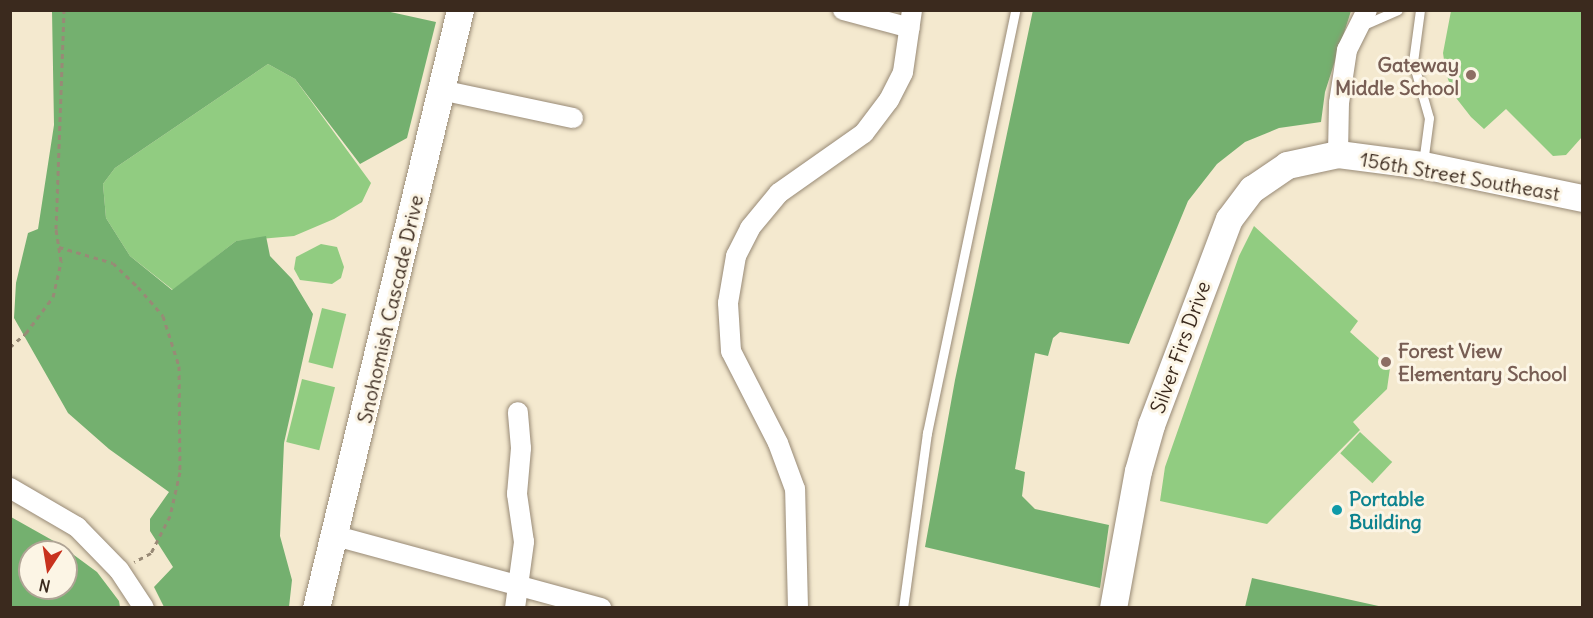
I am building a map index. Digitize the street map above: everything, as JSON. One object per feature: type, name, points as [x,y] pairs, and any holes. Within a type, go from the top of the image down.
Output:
[{"type":"street","name":"Snohomish Cascade Drive","points":[[316,608],[336,536],[460,10]]},
{"type":"street","points":[[798,608],[795,489],[778,443],[732,351],[728,303],[736,256],[750,228],[779,193],[824,165],[864,133],[889,100],[903,72],[911,19],[843,10]]},
{"type":"street","points":[[1338,154],[1339,103],[1347,50],[1363,19]]},
{"type":"street","points":[[441,90],[573,118]]},
{"type":"street","name":"156th Street Southeast","points":[[1338,154],[1423,165],[1582,198]]},
{"type":"street","name":"Silver Firs Drive","points":[[1113,608],[1138,471],[1151,425],[1229,219],[1252,189],[1287,165],[1338,154]]},
{"type":"street","points":[[515,608],[524,542],[517,494],[521,448],[518,412]]},
{"type":"street","points":[[10,488],[77,527],[119,570],[144,608]]},
{"type":"street","points":[[336,536],[601,608]]},
{"type":"lane","points":[[903,608],[927,433],[1015,10]]},
{"type":"lane","points":[[1363,19],[1398,10]]},
{"type":"lane","points":[[1420,10],[1413,38],[1413,62],[1429,118],[1423,165]]},
{"type":"path","points":[[10,346],[26,333],[53,297],[61,261],[56,229],[64,10]]},
{"type":"path","points":[[59,247],[113,263],[138,287],[163,316],[179,366],[180,472],[170,516],[151,553],[119,570]]},
{"type":"green space","points":[[1033,10],[1351,11],[1325,92],[1321,122],[1279,128],[1245,142],[1217,164],[1188,201],[1129,344],[1060,332],[1053,338],[1048,356],[1035,353],[1015,469],[1025,472],[1022,496],[1035,509],[1109,525],[1100,588],[925,547],[955,380]]},
{"type":"green space","points":[[52,11],[386,11],[436,22],[407,138],[360,164],[295,79],[268,64],[115,168],[103,184],[106,218],[130,256],[172,290],[236,241],[266,236],[270,256],[292,279],[313,314],[284,443],[280,536],[292,580],[289,607],[164,607],[154,587],[173,567],[150,531],[150,519],[169,492],[109,449],[68,413],[14,318],[16,283],[28,233],[38,229],[54,125]]},
{"type":"green space","points":[[1451,11],[1582,11],[1582,137],[1566,155],[1553,156],[1506,109],[1484,129],[1471,117],[1453,94],[1446,73],[1443,53]]},
{"type":"green space","points":[[268,64],[295,79],[371,183],[362,202],[334,219],[294,236],[236,241],[173,290],[130,256],[106,218],[103,184],[115,168]]},
{"type":"green space","points":[[1254,226],[1358,321],[1350,332],[1390,368],[1387,389],[1353,422],[1360,430],[1267,524],[1160,501],[1165,467],[1239,256]]},
{"type":"green space","points":[[321,244],[337,247],[344,267],[341,278],[332,284],[300,280],[294,269],[296,257]]},
{"type":"green space","points":[[322,308],[346,314],[333,368],[308,362]]},
{"type":"green space","points":[[302,379],[335,387],[319,450],[286,442]]},
{"type":"green space","points":[[1360,432],[1392,462],[1372,483],[1340,453]]},
{"type":"green space","points":[[11,517],[52,540],[18,540],[18,600],[78,600],[78,558],[97,572],[119,601],[120,607],[11,607]]},
{"type":"green space","points":[[1252,578],[1383,607],[1245,607]]},
{"type":"place","name":"Gateway Middle School","points":[[1471,75]]},
{"type":"place","name":"Forest View Elementary School","points":[[1386,362]]},
{"type":"place","name":"Portable Building","points":[[1337,510]]}]
